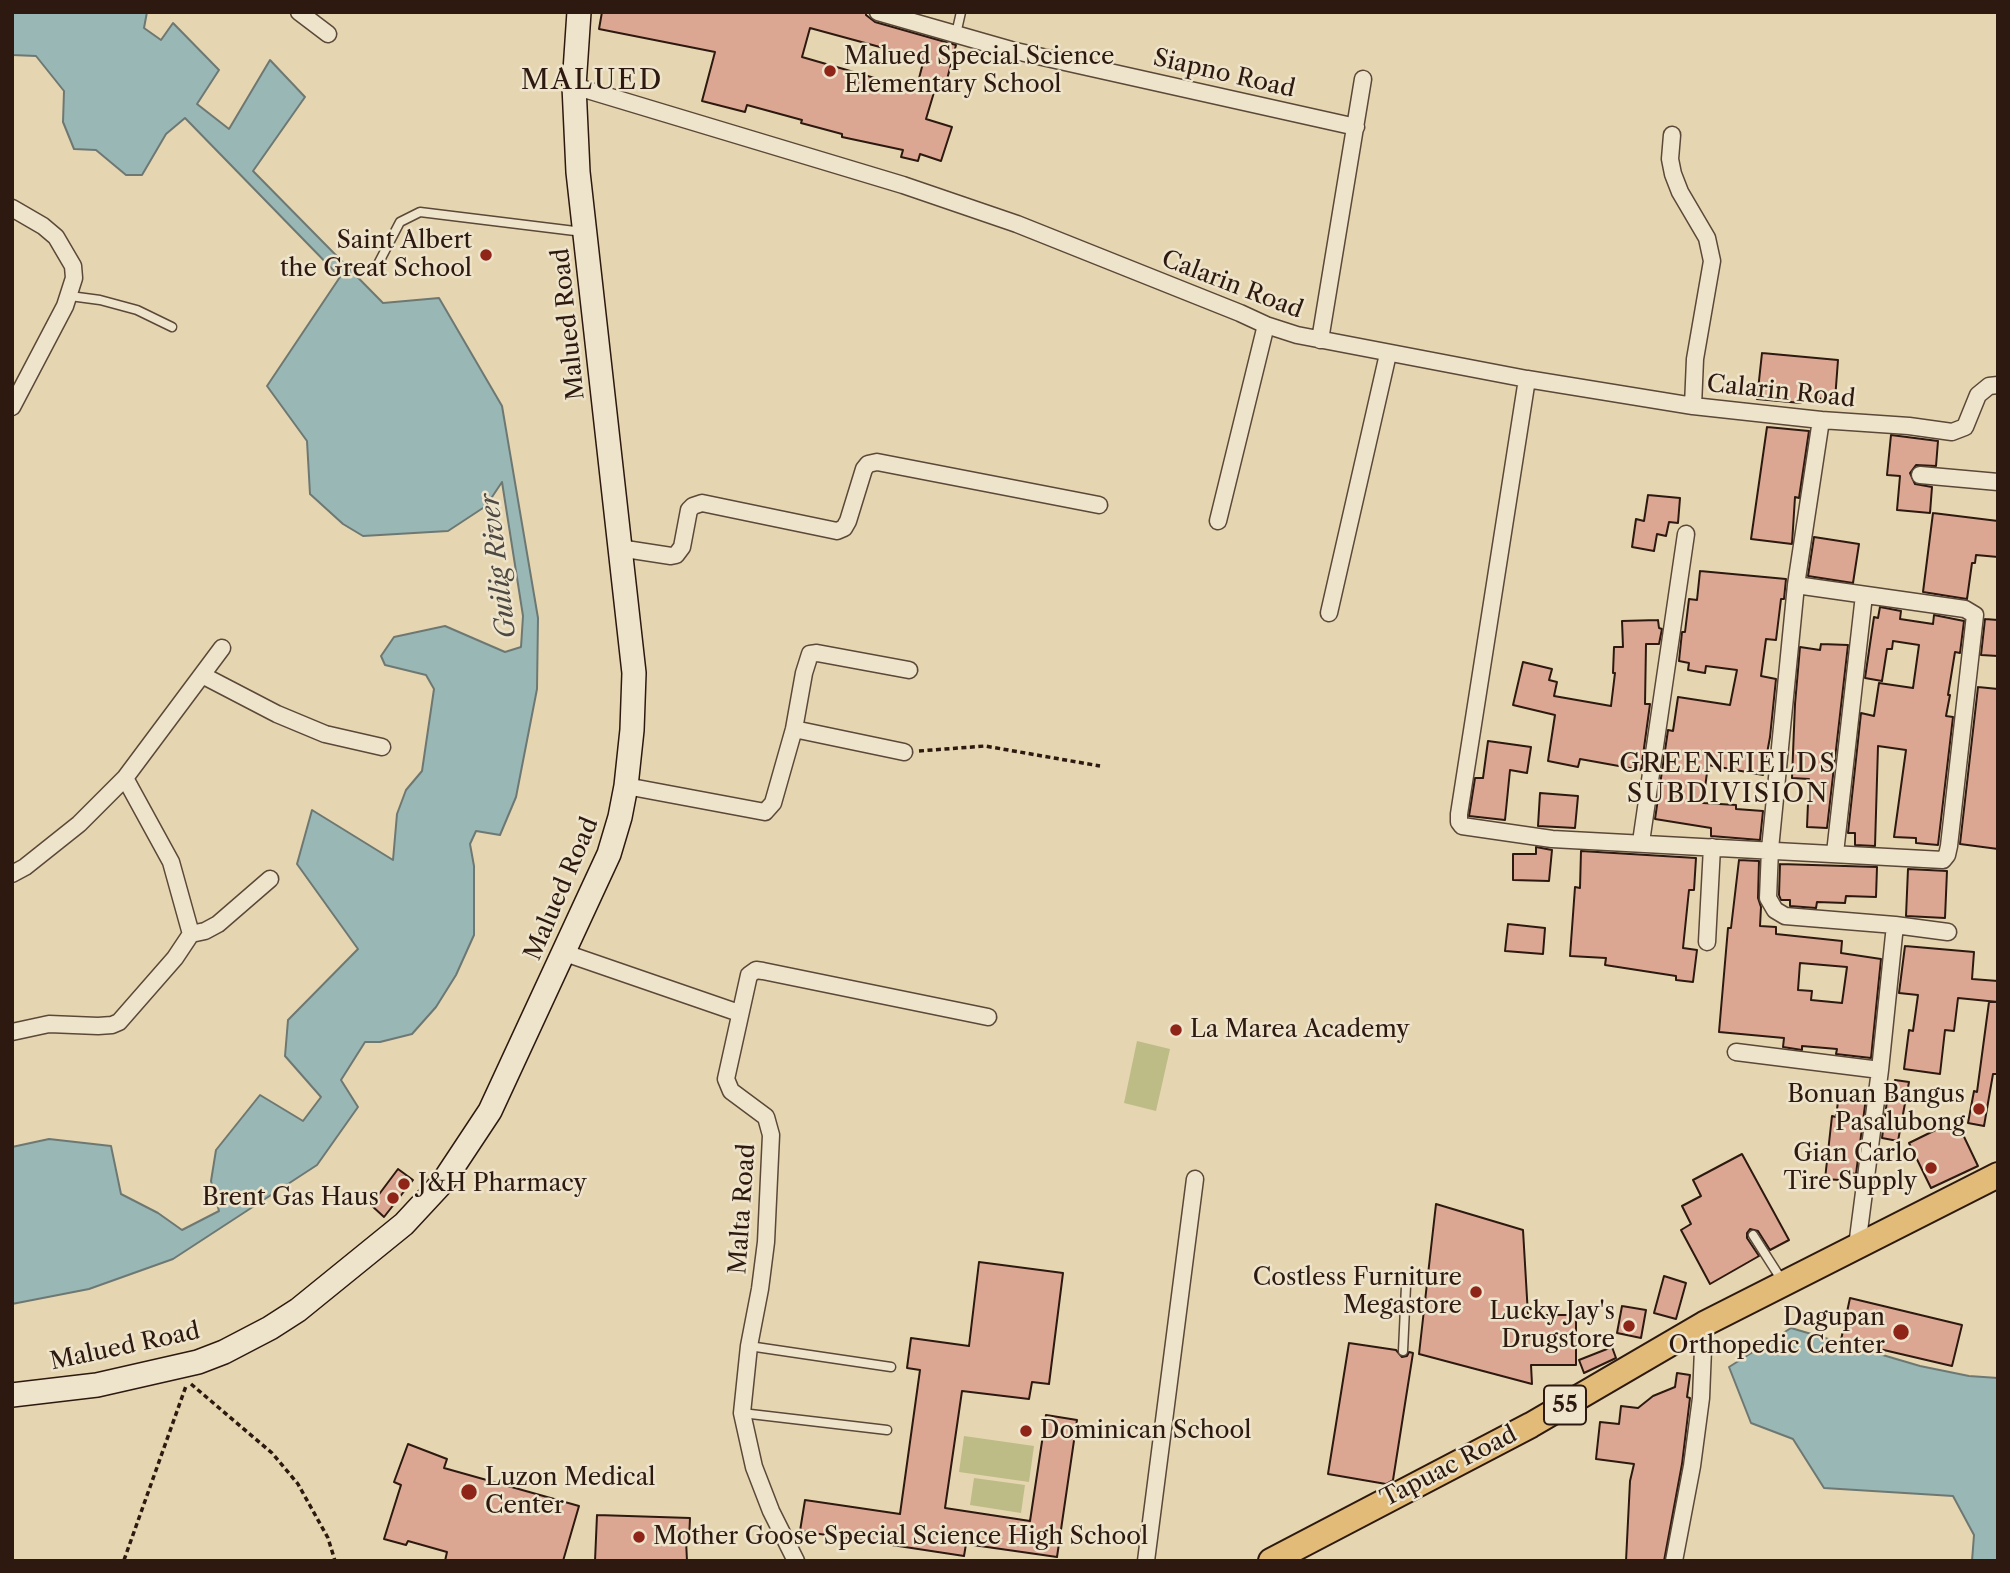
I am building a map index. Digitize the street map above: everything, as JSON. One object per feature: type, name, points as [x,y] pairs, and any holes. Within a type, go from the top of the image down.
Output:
[{"type":"main road","name":"Tapuac Road","points":[[1272,1561],[1384,1494],[1531,1425],[1704,1324],[1998,1175]]},
{"type":"street","points":[[299,12],[328,34]]},
{"type":"street","name":"Malued Road","points":[[12,1395],[97,1385],[198,1362],[224,1352],[270,1328],[331,1284],[404,1224],[443,1182],[490,1111],[609,855],[626,786],[634,673],[578,172],[574,86],[579,12]]},
{"type":"street","name":"Siapno Road","points":[[878,12],[1011,50],[1356,127]]},
{"type":"street","points":[[1320,340],[1363,79]]},
{"type":"street","name":"Calarin Road","points":[[574,86],[902,185],[1004,219],[1240,313],[1266,326],[1320,340],[1527,379],[1693,406],[1952,432],[1965,427],[1978,395],[1989,386],[1998,385]]},
{"type":"street","points":[[1672,135],[1670,159],[1673,174],[1680,192],[1707,238],[1712,261],[1695,359],[1693,406]]},
{"type":"street","points":[[12,208],[56,237],[73,266],[74,278],[70,296],[12,407]]},
{"type":"street","points":[[1218,521],[1266,326]]},
{"type":"street","points":[[1329,613],[1388,354]]},
{"type":"street","points":[[1527,379],[1459,822],[1468,829],[1552,839],[1943,860],[1947,855],[1975,615],[1965,609],[1796,585]]},
{"type":"street","points":[[1821,420],[1796,585],[1770,849],[1768,898],[1775,910],[1785,916],[1948,932]]},
{"type":"street","points":[[619,548],[676,555],[682,547],[689,510],[702,503],[837,531],[844,528],[848,521],[864,469],[877,462],[1098,505]]},
{"type":"street","points":[[1920,475],[1998,482]]},
{"type":"street","points":[[1641,842],[1686,534]]},
{"type":"street","points":[[1835,853],[1864,595]]},
{"type":"street","points":[[12,874],[25,867],[79,824],[125,778],[222,648]]},
{"type":"street","points":[[626,786],[706,799],[762,813],[773,803],[794,729],[810,654],[817,653],[909,670]]},
{"type":"street","points":[[202,675],[277,714],[325,734],[382,747]]},
{"type":"street","points":[[794,729],[904,752]]},
{"type":"street","points":[[125,778],[171,862],[191,934]]},
{"type":"street","points":[[1707,942],[1712,847]]},
{"type":"street","points":[[12,1032],[49,1024],[97,1026],[119,1022],[175,958],[191,934],[218,924],[270,879]]},
{"type":"street","points":[[1857,1246],[1880,1070],[1895,925]]},
{"type":"street","points":[[565,953],[739,1013],[749,975],[756,970],[988,1017]]},
{"type":"street","name":"Malta Road","points":[[739,1013],[726,1079],[727,1088],[766,1117],[770,1123],[771,1135],[766,1242],[749,1346],[742,1413],[754,1467],[771,1511],[796,1561]]},
{"type":"street","points":[[1736,1052],[1880,1070]]},
{"type":"street","points":[[1146,1561],[1195,1179]]},
{"type":"street","points":[[1674,1561],[1692,1466],[1701,1398],[1704,1324]]},
{"type":"lane","points":[[956,34],[961,12]]},
{"type":"lane","points":[[377,266],[400,222],[420,212],[585,233]]},
{"type":"lane","points":[[70,296],[100,300],[137,310],[172,327]]},
{"type":"lane","points":[[1753,1235],[1783,1282]]},
{"type":"lane","points":[[1403,1351],[1406,1286]]},
{"type":"lane","points":[[749,1346],[891,1367]]},
{"type":"lane","points":[[742,1413],[887,1430]]},
{"type":"path","points":[[904,752],[985,746],[1100,766]]},
{"type":"path","points":[[124,1560],[188,1381],[272,1453],[298,1484],[328,1538],[335,1561]]},
{"type":"shaded area","points":[[1137,1041],[1170,1049],[1156,1111],[1124,1103]]},
{"type":"shaded area","points":[[964,1436],[1034,1446],[1029,1482],[959,1472]]},
{"type":"shaded area","points":[[974,1478],[1025,1485],[1021,1513],[970,1505]]},
{"type":"water","points":[[12,12],[147,12],[144,28],[161,40],[173,23],[219,70],[197,104],[229,129],[270,60],[305,97],[253,171],[383,303],[439,298],[502,406],[538,618],[537,689],[516,797],[500,835],[476,831],[470,844],[474,866],[474,935],[456,975],[436,1007],[412,1034],[380,1042],[365,1042],[341,1080],[358,1107],[317,1165],[173,1259],[89,1289],[12,1304],[12,1147],[49,1139],[111,1146],[121,1194],[158,1213],[182,1230],[219,1211],[211,1181],[216,1150],[260,1095],[303,1121],[321,1097],[285,1056],[288,1020],[358,949],[297,864],[312,810],[393,860],[397,814],[406,790],[422,771],[434,689],[426,675],[385,665],[381,656],[394,637],[445,626],[505,652],[521,647],[523,616],[502,482],[486,506],[448,531],[363,536],[343,524],[310,494],[307,441],[267,386],[340,277],[185,118],[166,134],[142,175],[126,175],[96,150],[74,149],[63,122],[64,91],[36,56],[12,55]]},
{"type":"water","points":[[1791,1328],[1920,1366],[1969,1376],[1998,1378],[1998,1561],[1972,1561],[1974,1535],[1953,1496],[1824,1488],[1793,1439],[1751,1423],[1729,1367]]},
{"type":"building","name":"Malued Special Science Elementary School","points":[[602,12],[866,12],[875,22],[956,45],[944,91],[935,89],[926,119],[952,127],[941,161],[920,154],[918,161],[901,157],[903,150],[842,137],[842,134],[801,123],[802,120],[747,105],[745,112],[702,101],[715,52],[599,29]],"holes":[[[810,28],[924,59],[916,90],[802,57]]]},
{"type":"building","points":[[1762,353],[1838,360],[1835,400],[1801,397],[1801,403],[1757,399]]},
{"type":"building","points":[[1767,427],[1809,431],[1799,498],[1795,497],[1792,544],[1751,539]]},
{"type":"building","points":[[1891,435],[1938,441],[1936,466],[1916,465],[1910,473],[1915,484],[1932,487],[1930,513],[1897,510],[1900,476],[1887,475]]},
{"type":"building","points":[[1648,495],[1680,498],[1678,523],[1669,522],[1666,536],[1657,534],[1654,551],[1632,547],[1636,519],[1644,521]]},
{"type":"building","points":[[1933,513],[1998,521],[1998,557],[1976,555],[1975,563],[1972,563],[1967,599],[1923,592]]},
{"type":"building","points":[[1814,537],[1859,544],[1853,583],[1808,576]]},
{"type":"building","points":[[1700,571],[1786,579],[1776,640],[1766,639],[1761,676],[1776,679],[1763,775],[1708,765],[1703,803],[1736,805],[1736,809],[1763,811],[1760,840],[1711,836],[1711,828],[1655,819],[1668,730],[1673,731],[1678,697],[1730,705],[1737,670],[1706,666],[1705,673],[1688,670],[1689,663],[1679,661],[1689,599],[1697,600]]},
{"type":"building","points":[[1880,607],[1901,611],[1900,619],[1933,624],[1934,615],[1964,621],[1960,653],[1955,652],[1948,695],[1946,716],[1953,717],[1938,845],[1916,843],[1916,838],[1894,837],[1906,750],[1878,746],[1875,846],[1855,845],[1855,833],[1848,833],[1861,713],[1874,716],[1879,683],[1913,688],[1919,645],[1893,641],[1892,649],[1887,649],[1882,681],[1865,678],[1874,617],[1878,618]]},
{"type":"building","points":[[1985,619],[1998,620],[1998,656],[1981,655]]},
{"type":"building","points":[[1658,620],[1659,628],[1662,629],[1659,644],[1646,644],[1645,704],[1650,704],[1641,770],[1580,759],[1578,767],[1548,761],[1555,715],[1513,705],[1523,662],[1552,669],[1549,680],[1557,682],[1554,696],[1611,706],[1615,673],[1614,647],[1623,647],[1622,621]]},
{"type":"building","points":[[1821,644],[1848,645],[1827,828],[1807,827],[1809,779],[1792,778],[1800,647],[1820,650]]},
{"type":"building","points":[[1978,687],[1998,689],[1998,849],[1960,844]]},
{"type":"building","points":[[1488,741],[1531,747],[1527,773],[1510,770],[1505,820],[1469,816],[1475,778],[1483,778]]},
{"type":"building","points":[[1540,793],[1578,796],[1575,828],[1538,826]]},
{"type":"building","points":[[1536,847],[1552,850],[1549,881],[1513,880],[1513,854],[1536,854]]},
{"type":"building","points":[[1581,851],[1696,858],[1694,890],[1689,890],[1683,948],[1697,950],[1693,982],[1676,980],[1676,976],[1605,965],[1606,958],[1570,956],[1575,887],[1580,888]]},
{"type":"building","points":[[1739,860],[1759,861],[1760,926],[1776,927],[1776,934],[1842,941],[1841,953],[1881,959],[1871,1058],[1836,1054],[1837,1049],[1802,1046],[1802,1050],[1783,1047],[1784,1038],[1719,1032],[1728,928],[1731,928]],"holes":[[[1800,963],[1847,967],[1842,1003],[1811,1000],[1812,991],[1798,990]]]},
{"type":"building","points":[[1780,864],[1877,867],[1876,897],[1846,896],[1845,903],[1817,902],[1816,908],[1790,906],[1790,900],[1781,900],[1779,895]]},
{"type":"building","points":[[1908,869],[1947,871],[1945,918],[1906,916]]},
{"type":"building","points":[[1508,924],[1545,928],[1543,954],[1505,951]]},
{"type":"building","points":[[1905,946],[1974,952],[1972,979],[1998,981],[1998,1002],[1958,998],[1954,1031],[1945,1030],[1940,1074],[1904,1069],[1909,1030],[1913,1031],[1918,995],[1899,993]]},
{"type":"building","points":[[1989,1002],[1998,1002],[1998,1074],[1993,1074],[1984,1126],[1968,1123],[1974,1091],[1977,1092]]},
{"type":"building","points":[[1895,1080],[1909,1082],[1898,1141],[1882,1138],[1887,1101],[1892,1101]]},
{"type":"building","points":[[1839,1094],[1866,1098],[1856,1174],[1841,1172],[1840,1180],[1825,1179],[1832,1116],[1836,1117]]},
{"type":"building","points":[[1956,1120],[1978,1166],[1931,1188],[1909,1143]]},
{"type":"building","points":[[1742,1154],[1789,1240],[1770,1250],[1758,1231],[1750,1229],[1747,1238],[1759,1256],[1710,1284],[1681,1230],[1691,1224],[1682,1206],[1701,1196],[1693,1180]]},
{"type":"building","points":[[398,1169],[413,1180],[384,1217],[371,1205]]},
{"type":"building","name":"Costless Furniture Megastore","points":[[1436,1204],[1523,1230],[1528,1315],[1576,1315],[1576,1365],[1531,1365],[1532,1384],[1419,1354]]},
{"type":"building","points":[[979,1262],[1063,1273],[1049,1384],[1032,1382],[1029,1399],[962,1391],[945,1508],[1030,1521],[1046,1415],[1077,1420],[1057,1557],[966,1544],[964,1556],[800,1531],[805,1500],[900,1514],[920,1370],[907,1368],[911,1338],[969,1346]]},
{"type":"building","points":[[1664,1276],[1686,1283],[1676,1319],[1654,1313]]},
{"type":"building","name":"Dagupan Orthopedic Center","points":[[1850,1298],[1962,1325],[1952,1366],[1841,1340]]},
{"type":"building","points":[[1622,1306],[1646,1310],[1641,1338],[1617,1333]]},
{"type":"building","points":[[1349,1343],[1396,1350],[1402,1357],[1409,1352],[1413,1353],[1393,1480],[1386,1484],[1328,1474]]},
{"type":"building","points":[[1612,1347],[1616,1358],[1584,1373],[1579,1360]]},
{"type":"building","points":[[1677,1373],[1690,1375],[1687,1397],[1690,1398],[1682,1464],[1664,1561],[1626,1561],[1630,1481],[1634,1464],[1596,1459],[1600,1422],[1619,1424],[1621,1406],[1638,1408],[1653,1396],[1675,1387]]},
{"type":"building","name":"Luzon Medical Center","points":[[408,1444],[447,1459],[444,1468],[579,1506],[563,1561],[445,1561],[447,1552],[408,1541],[406,1545],[384,1539],[401,1485],[394,1482]]},
{"type":"building","name":"Mother Goose Special Science High School","points":[[597,1515],[690,1518],[689,1540],[686,1540],[687,1561],[595,1561]]},
{"type":"place","name":"Malued Special Science Elementary School","points":[[830,71]]},
{"type":"place","name":"Saint Albert the Great School","points":[[486,255]]},
{"type":"place","name":"La Marea Academy","points":[[1176,1030]]},
{"type":"place","name":"Bonuan Bangus Pasalubong","points":[[1979,1109]]},
{"type":"place","name":"Gian Carlo Tire Supply","points":[[1931,1168]]},
{"type":"place","name":"J&H Pharmacy","points":[[404,1184]]},
{"type":"place","name":"Brent Gas Haus","points":[[393,1198]]},
{"type":"place","name":"Costless Furniture Megastore","points":[[1476,1292]]},
{"type":"place","name":"Lucky Jay's Drugstore","points":[[1629,1326]]},
{"type":"place","name":"Dagupan Orthopedic Center","points":[[1901,1332]]},
{"type":"place","name":"Dominican School","points":[[1026,1431]]},
{"type":"place","name":"Luzon Medical Center","points":[[469,1492]]},
{"type":"place","name":"Mother Goose Special Science High School","points":[[639,1537]]},
{"type":"district","name":"MALUED","points":[[592,81]]},
{"type":"district","name":"GREENFIELDS SUBDIVISION","points":[[1728,779]]},
{"type":"water label","name":"Guilig River","points":[[499,566]]}]
